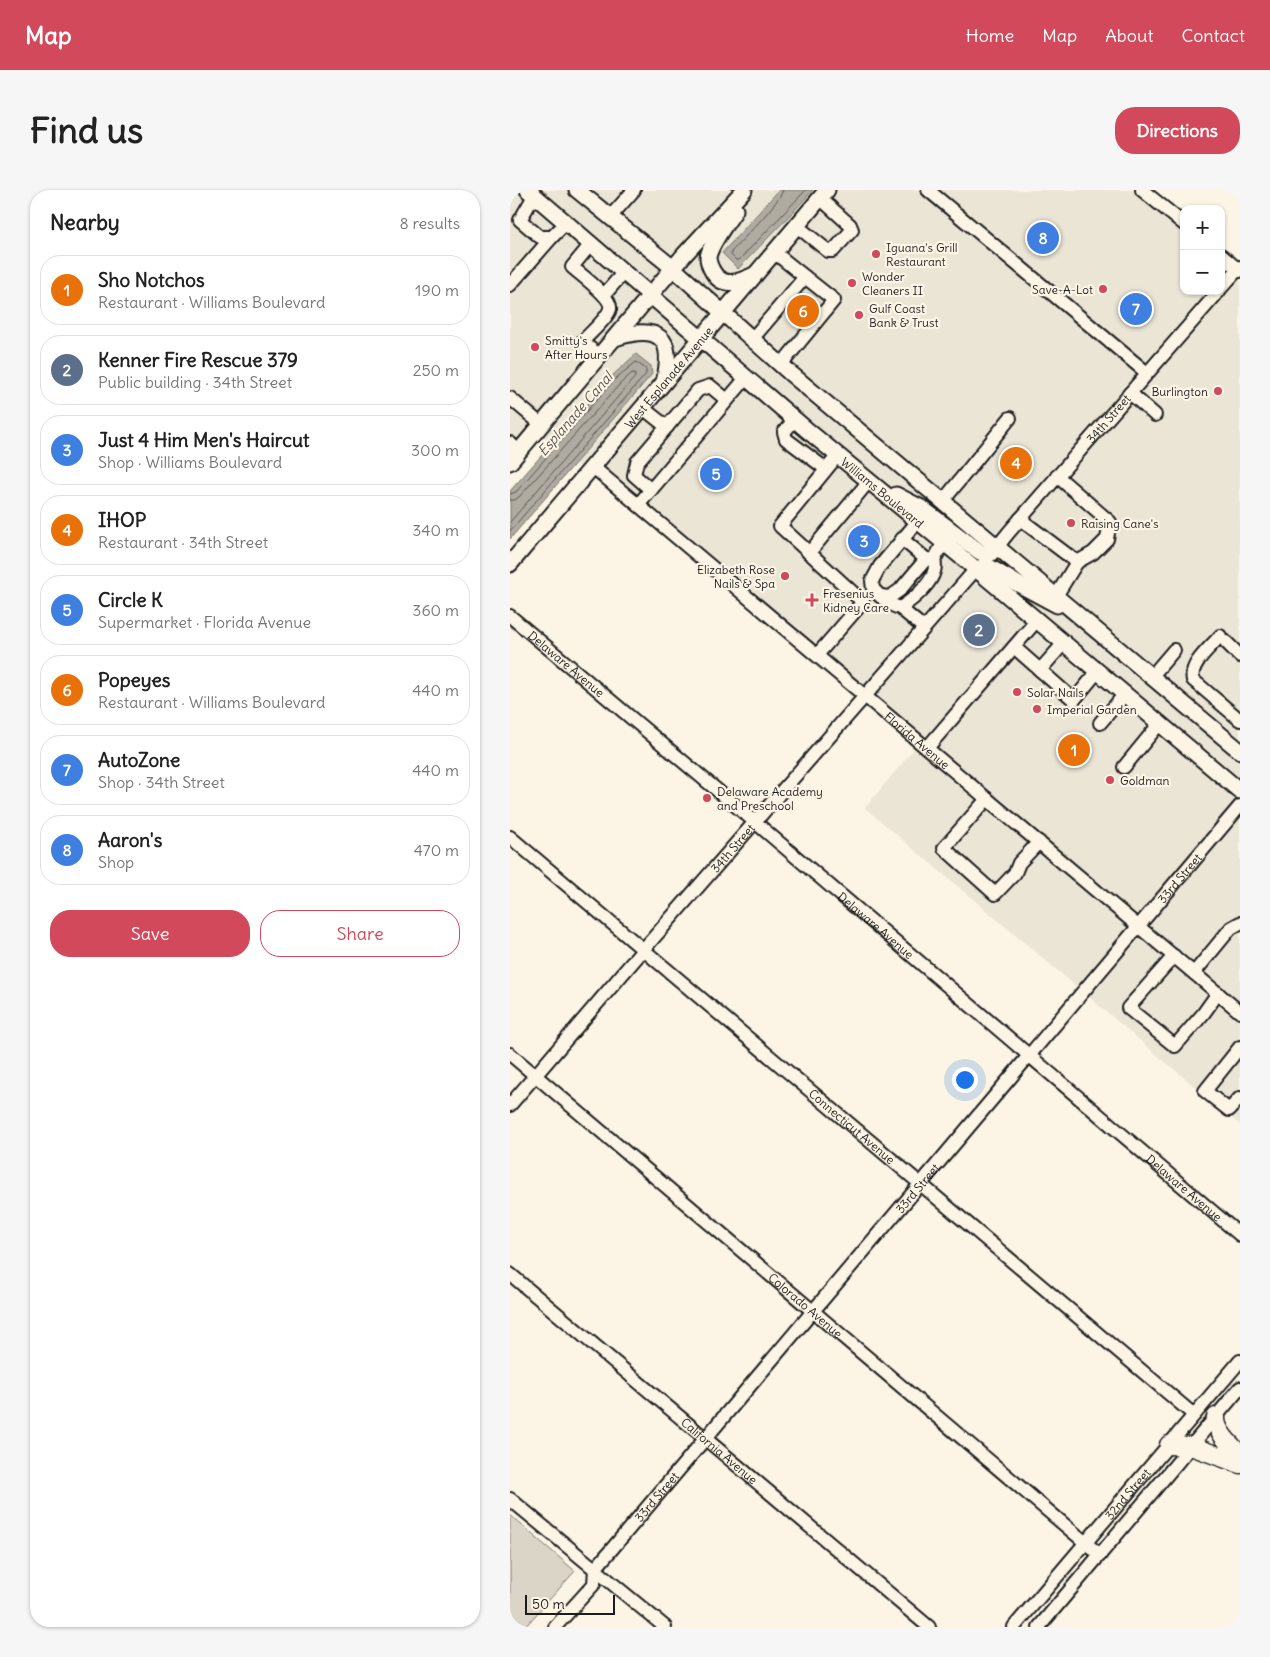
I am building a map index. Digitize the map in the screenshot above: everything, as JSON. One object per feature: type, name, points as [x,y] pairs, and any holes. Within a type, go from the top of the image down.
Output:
[{"type":"highway","points":[[1216,1417],[1215,1423],[1227,1442],[1240,1454]]},
{"type":"highway","points":[[1169,1445],[1191,1446],[1240,1464]]},
{"type":"main road","points":[[577,190],[673,268],[781,365],[1240,751]]},
{"type":"main road","points":[[513,452],[542,425],[673,268],[744,190]]},
{"type":"main road","points":[[748,190],[716,239],[708,257],[714,275],[722,282],[732,283],[756,274]]},
{"type":"main road","name":"Williams Boulevard","points":[[531,193],[795,419],[1240,791]]},
{"type":"main road","name":"West Esplanade Avenue","points":[[510,564],[823,194]]},
{"type":"main road","points":[[615,338],[639,332],[650,332],[660,338],[665,343],[668,352],[668,365],[664,383]]},
{"type":"main road","points":[[872,483],[923,509],[980,552],[990,554],[997,546]]},
{"type":"main road","points":[[976,569],[985,566],[991,568],[1083,619]]},
{"type":"street","points":[[611,216],[634,190]]},
{"type":"street","points":[[928,190],[1148,373]]},
{"type":"street","points":[[1142,190],[1180,221]]},
{"type":"street","points":[[531,193],[520,220],[540,236],[552,237]]},
{"type":"street","points":[[797,226],[828,252],[833,251],[852,230],[850,224],[823,194]]},
{"type":"street","points":[[510,285],[566,223]]},
{"type":"street","points":[[591,244],[572,267],[604,295],[609,302],[610,310],[627,324]]},
{"type":"street","points":[[774,252],[834,300],[781,365]]},
{"type":"street","points":[[1225,258],[1239,269]]},
{"type":"street","name":"34th Street","points":[[1225,284],[1239,269]]},
{"type":"street","points":[[604,295],[624,272]]},
{"type":"street","points":[[752,339],[805,277]]},
{"type":"street","name":"34th Street","points":[[997,546],[1216,295]]},
{"type":"street","points":[[600,356],[582,342],[610,310]]},
{"type":"street","points":[[638,505],[747,377]]},
{"type":"street","points":[[652,490],[634,475],[637,462],[666,427],[698,390],[710,386],[727,400]]},
{"type":"street","points":[[1130,394],[1155,415]]},
{"type":"street","points":[[510,398],[542,425]]},
{"type":"street","points":[[643,408],[666,427]]},
{"type":"street","points":[[943,501],[1010,418]]},
{"type":"street","points":[[795,419],[784,432],[786,438],[826,470]]},
{"type":"street","points":[[817,655],[863,602],[780,526],[838,455]]},
{"type":"street","name":"Florida Avenue","points":[[593,467],[1240,1012]]},
{"type":"street","points":[[1056,596],[1077,562],[1093,554],[1106,539],[1110,522],[1057,476]]},
{"type":"street","points":[[809,553],[872,483]]},
{"type":"street","points":[[1020,519],[1077,562]]},
{"type":"street","points":[[918,521],[880,566],[872,581],[873,589],[880,596],[900,608],[924,628]]},
{"type":"street","points":[[900,608],[911,601],[933,575],[936,567],[930,560],[902,539]]},
{"type":"street","points":[[880,596],[890,597],[900,590],[930,560],[944,542]]},
{"type":"street","name":"34th Street","points":[[510,1104],[976,569]]},
{"type":"street","name":"Delaware Avenue","points":[[510,616],[755,822],[1240,1236]]},
{"type":"street","points":[[927,748],[1037,620]]},
{"type":"street","points":[[1240,656],[1223,639],[1194,666],[1191,673],[1193,680],[1240,720]]},
{"type":"street","points":[[1040,670],[1064,643]]},
{"type":"street","points":[[1014,647],[1074,700],[1098,671]]},
{"type":"street","points":[[1151,677],[1174,650]]},
{"type":"street","points":[[1100,723],[1125,694]]},
{"type":"street","points":[[1124,767],[1160,723]]},
{"type":"street","points":[[987,798],[944,848],[995,894],[1014,873],[1019,863],[1039,842]]},
{"type":"street","name":"33rd Street","points":[[595,1569],[1240,806]]},
{"type":"street","name":"Connecticut Avenue","points":[[510,837],[1194,1415]]},
{"type":"street","points":[[1194,973],[1231,928],[1240,923]]},
{"type":"street","points":[[1174,956],[1128,1008],[1174,1046],[1203,1014],[1218,993]]},
{"type":"street","points":[[1240,1046],[1205,1091],[1229,1110],[1240,1098]]},
{"type":"street","name":"Colorado Avenue","points":[[510,1054],[1100,1555]]},
{"type":"street","name":"California Avenue","points":[[510,1274],[928,1627]]},
{"type":"street","name":"32nd Street","points":[[1014,1627],[1240,1360]]},
{"type":"street","name":"32nd Street","points":[[1039,1627],[1240,1388]]},
{"type":"street","points":[[510,1499],[666,1627]]},
{"type":"street","points":[[555,1627],[594,1584],[595,1569]]},
{"type":"shaded area","points":[[510,190],[1151,190],[1180,214],[1180,295],[1225,295],[1225,252],[1240,264],[1240,1125],[865,808],[914,749],[595,479],[529,426],[510,449]]},
{"type":"shaded area","points":[[510,1515],[575,1571],[525,1627],[510,1627]]},
{"type":"water","points":[[779,190],[813,190],[738,269],[722,253]]},
{"type":"water","points":[[636,354],[651,366],[652,374],[510,539],[510,491],[612,376]]},
{"type":"place","name":"Aaron's","points":[[1043,238]]},
{"type":"place","name":"Iguana's Grill Restaurant","points":[[876,254]]},
{"type":"place","name":"Wonder Cleaners II","points":[[852,283]]},
{"type":"place","name":"Save-A-Lot","points":[[1103,289]]},
{"type":"place","name":"AutoZone","points":[[1136,309]]},
{"type":"place","name":"Popeyes","points":[[803,311]]},
{"type":"place","name":"Gulf Coast Bank & Trust","points":[[859,315]]},
{"type":"place","name":"Smitty's After Hours","points":[[535,347]]},
{"type":"place","name":"Burlington","points":[[1218,391]]},
{"type":"place","name":"IHOP","points":[[1016,463]]},
{"type":"place","name":"Circle K","points":[[716,474]]},
{"type":"place","name":"Raising Cane's","points":[[1071,523]]},
{"type":"place","name":"Just 4 Him Men's Haircut","points":[[864,541]]},
{"type":"place","name":"Elizabeth Rose Nails & Spa","points":[[785,576]]},
{"type":"place","name":"Fresenius Kidney Care","points":[[812,600]]},
{"type":"place","name":"Kenner Fire Rescue 379","points":[[979,630]]},
{"type":"place","name":"Solar Nails","points":[[1017,692]]},
{"type":"place","name":"Imperial Garden","points":[[1037,709]]},
{"type":"place","name":"Sho Notchos","points":[[1074,750]]},
{"type":"place","name":"Goldman","points":[[1110,780]]},
{"type":"place","name":"Delaware Academy and Preschool","points":[[707,798]]},
{"type":"water label","name":"Esplanade Canal","points":[[575,414]]}]
